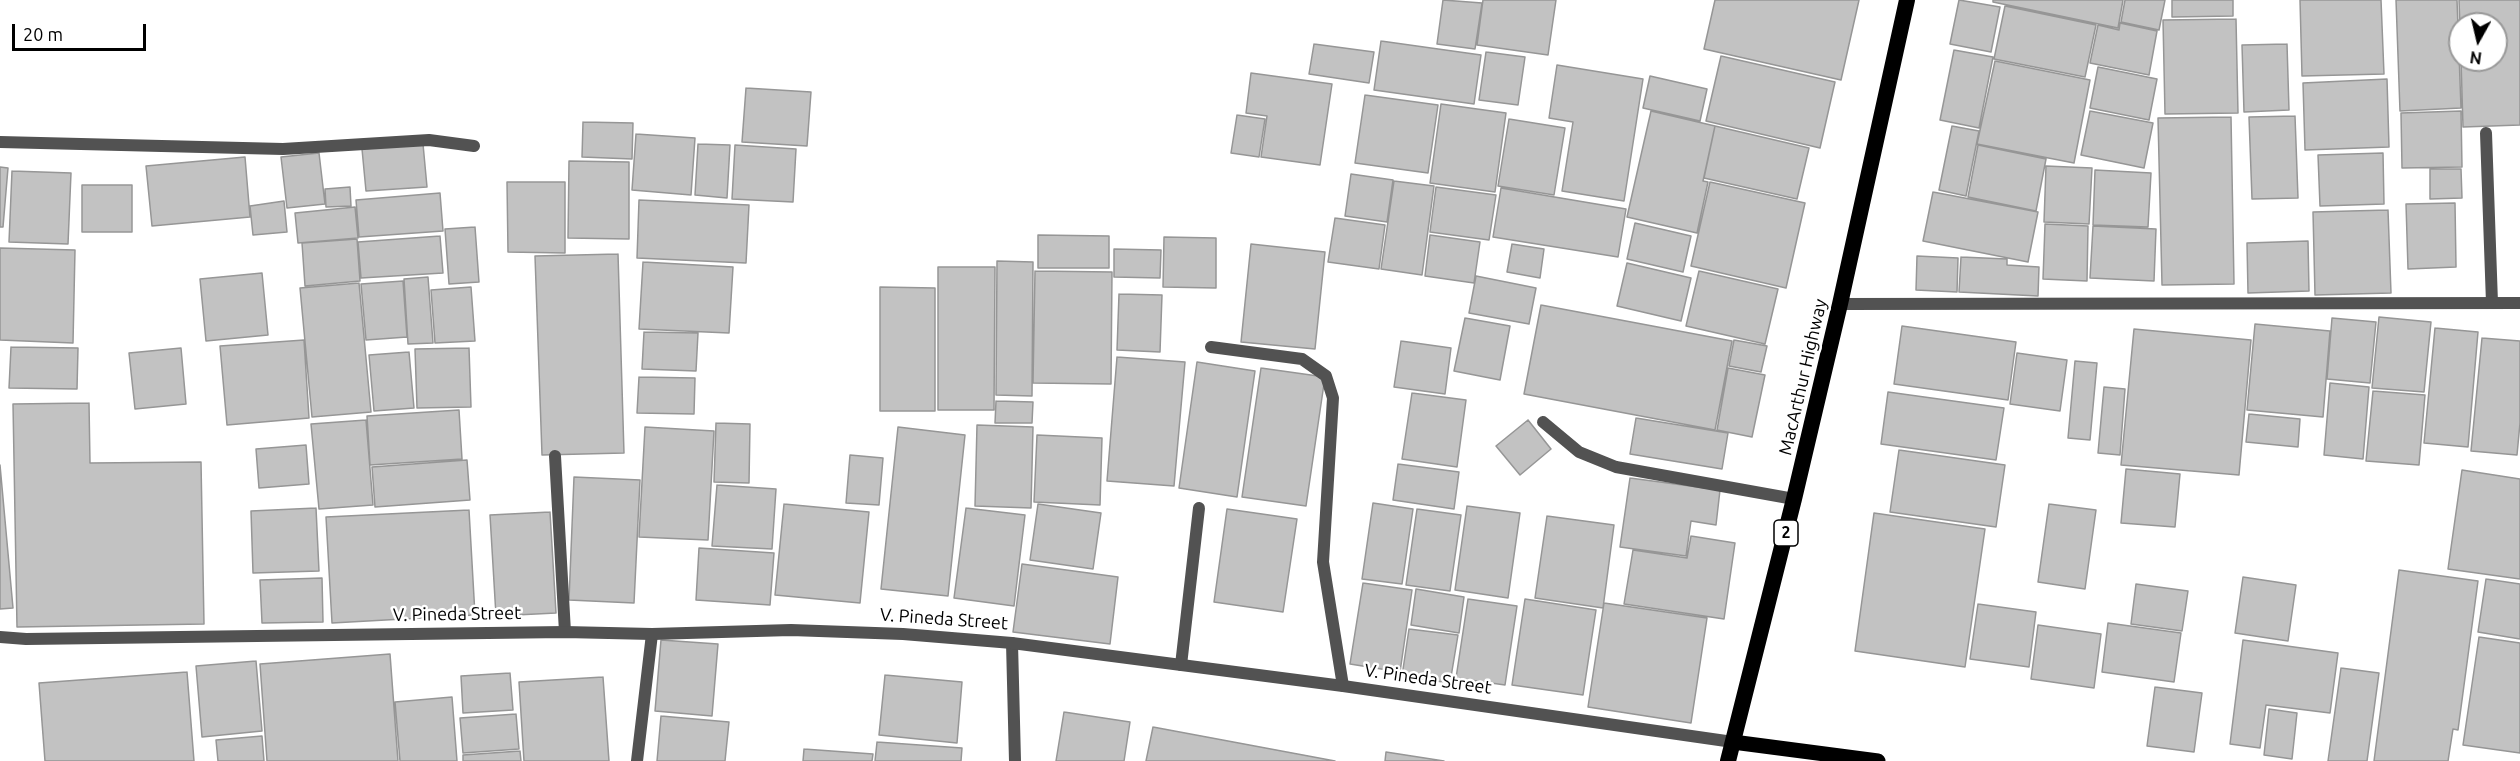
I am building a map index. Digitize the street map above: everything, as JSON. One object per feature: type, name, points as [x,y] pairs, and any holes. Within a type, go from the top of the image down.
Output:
[{"type":"highway","name":"MacArthur Highway","points":[[1728,761],[1840,304],[1906,0]]},
{"type":"main road","name":"V. Pineda Street","points":[[1732,742],[1878,761]]},
{"type":"street","points":[[2486,133],[2492,303]]},
{"type":"street","points":[[0,142],[283,148],[429,140],[474,146]]},
{"type":"street","points":[[1840,304],[2520,303]]},
{"type":"street","points":[[1210,346],[1302,359],[1326,376],[1333,398],[1323,562],[1343,686]]},
{"type":"street","points":[[1543,422],[1579,453],[1616,467],[1794,499]]},
{"type":"street","points":[[555,456],[565,632]]},
{"type":"street","points":[[1181,665],[1199,508]]},
{"type":"street","name":"V. Pineda Street","points":[[0,637],[565,632],[652,634],[791,630],[903,634],[1012,643],[1343,686],[1732,742]]},
{"type":"street","points":[[637,761],[652,634]]},
{"type":"street","points":[[1012,643],[1015,761]]},
{"type":"building","points":[[1443,0],[1482,3],[1475,49],[1437,44]]},
{"type":"building","points":[[1483,0],[1556,0],[1548,55],[1477,45]]},
{"type":"building","points":[[1715,0],[1859,0],[1841,80],[1704,49]]},
{"type":"building","points":[[1959,0],[2000,7],[1991,52],[1950,44]]},
{"type":"building","points":[[1993,0],[2123,0],[2118,28],[1993,2]]},
{"type":"building","points":[[2125,0],[2165,0],[2159,30],[2121,22]]},
{"type":"building","points":[[2172,0],[2233,0],[2233,16],[2172,17]]},
{"type":"building","points":[[2300,0],[2381,0],[2384,74],[2302,76]]},
{"type":"building","points":[[2396,0],[2457,0],[2457,12],[2448,12],[2448,72],[2460,72],[2461,108],[2400,111]]},
{"type":"building","points":[[2459,0],[2520,0],[2520,125],[2463,127],[2461,72],[2508,72],[2508,12],[2459,12]]},
{"type":"building","points":[[2005,6],[2096,25],[2085,77],[1994,59]]},
{"type":"building","points":[[2236,19],[2238,113],[2165,114],[2163,20]]},
{"type":"building","points":[[2120,23],[2157,31],[2149,75],[2090,63],[2098,25],[2119,30]]},
{"type":"building","points":[[1381,41],[1481,55],[1474,104],[1374,90]]},
{"type":"building","points":[[1314,44],[1374,52],[1369,83],[1309,74]]},
{"type":"building","points":[[2287,44],[2289,110],[2244,112],[2242,45]]},
{"type":"building","points":[[1954,50],[1993,57],[1979,128],[1940,120]]},
{"type":"building","points":[[1486,52],[1525,57],[1518,105],[1479,100]]},
{"type":"building","points":[[1721,56],[1835,82],[1820,148],[1706,121]]},
{"type":"building","points":[[1995,61],[2090,80],[2074,163],[1977,144]]},
{"type":"building","points":[[1557,65],[1643,79],[1624,201],[1562,191],[1573,122],[1549,118]]},
{"type":"building","points":[[2098,67],[2157,79],[2149,120],[2090,108]]},
{"type":"building","points":[[1251,73],[1332,84],[1320,165],[1261,157],[1267,116],[1246,113]]},
{"type":"building","points":[[1650,76],[1707,89],[1700,121],[1643,108]]},
{"type":"building","points":[[2387,79],[2389,147],[2305,150],[2303,83]]},
{"type":"building","points":[[746,88],[811,92],[807,146],[742,142]]},
{"type":"building","points":[[1365,95],[1438,105],[1428,173],[1355,163]]},
{"type":"building","points":[[1441,104],[1506,113],[1495,192],[1430,183]]},
{"type":"building","points":[[1651,111],[1715,126],[1703,181],[1708,182],[1697,233],[1627,217]]},
{"type":"building","points":[[2090,111],[2153,123],[2144,168],[2081,155]]},
{"type":"building","points":[[2461,111],[2462,167],[2402,168],[2401,113]]},
{"type":"building","points":[[1237,115],[1265,119],[1259,157],[1231,153]]},
{"type":"building","points":[[2295,116],[2298,198],[2252,199],[2249,117]]},
{"type":"building","points":[[2231,117],[2234,284],[2162,285],[2158,118]]},
{"type":"building","points":[[1509,119],[1565,128],[1554,195],[1498,186]]},
{"type":"building","points":[[583,122],[633,123],[632,159],[582,157]]},
{"type":"building","points":[[1715,126],[1809,148],[1797,199],[1704,178]]},
{"type":"building","points":[[1952,126],[1979,131],[1966,196],[1939,190]]},
{"type":"building","points":[[636,134],[695,138],[691,195],[632,190]]},
{"type":"building","points":[[423,144],[427,187],[366,191],[362,149]]},
{"type":"building","points":[[698,144],[730,145],[727,198],[695,195]]},
{"type":"building","points":[[735,145],[796,149],[793,202],[732,199]]},
{"type":"building","points":[[1978,145],[2046,159],[2036,211],[1968,197]]},
{"type":"building","points":[[319,153],[325,204],[287,208],[281,157]]},
{"type":"building","points":[[2383,153],[2384,204],[2320,206],[2318,155]]},
{"type":"building","points":[[245,157],[250,217],[152,226],[146,166]]},
{"type":"building","points":[[569,161],[629,162],[629,239],[568,238]]},
{"type":"building","points":[[2046,166],[2092,168],[2089,224],[2044,222]]},
{"type":"building","points":[[0,167],[8,168],[3,227],[0,227]]},
{"type":"building","points":[[2430,169],[2461,169],[2462,198],[2430,199]]},
{"type":"building","points":[[2095,170],[2151,173],[2148,227],[2093,225]]},
{"type":"building","points":[[12,171],[71,173],[68,244],[9,242]]},
{"type":"building","points":[[1351,174],[1393,180],[1387,222],[1345,216]]},
{"type":"building","points":[[1394,181],[1434,186],[1422,275],[1381,269]]},
{"type":"building","points":[[507,182],[565,182],[565,253],[508,252]]},
{"type":"building","points":[[1710,182],[1805,203],[1786,288],[1691,266]]},
{"type":"building","points":[[82,185],[132,185],[132,232],[82,232]]},
{"type":"building","points":[[350,187],[351,206],[326,207],[325,189]]},
{"type":"building","points":[[1436,187],[1496,195],[1489,240],[1430,232]]},
{"type":"building","points":[[1501,188],[1626,209],[1618,257],[1493,237]]},
{"type":"building","points":[[1933,192],[2038,212],[2028,262],[1923,241]]},
{"type":"building","points":[[440,193],[443,231],[359,237],[356,200]]},
{"type":"building","points":[[639,200],[749,205],[746,263],[637,258]]},
{"type":"building","points":[[284,201],[287,232],[253,235],[250,206]]},
{"type":"building","points":[[2455,203],[2456,267],[2408,269],[2406,204]]},
{"type":"building","points":[[355,207],[358,238],[298,243],[295,213]]},
{"type":"building","points":[[2388,210],[2391,293],[2315,295],[2313,212]]},
{"type":"building","points":[[1335,218],[1385,225],[1379,269],[1328,262]]},
{"type":"building","points":[[1635,223],[1691,236],[1683,272],[1627,259]]},
{"type":"building","points":[[2045,224],[2088,226],[2087,281],[2043,279]]},
{"type":"building","points":[[2093,226],[2156,229],[2154,281],[2090,278]]},
{"type":"building","points":[[475,227],[479,282],[449,284],[445,229]]},
{"type":"building","points":[[1038,235],[1109,236],[1109,268],[1038,268]]},
{"type":"building","points":[[1430,235],[1480,242],[1474,283],[1425,276]]},
{"type":"building","points":[[440,236],[443,273],[361,278],[358,242]]},
{"type":"building","points":[[1164,237],[1216,238],[1216,288],[1163,287]]},
{"type":"building","points":[[357,239],[360,281],[305,286],[302,243]]},
{"type":"building","points":[[2308,241],[2309,291],[2248,293],[2247,243]]},
{"type":"building","points":[[1251,244],[1325,252],[1315,349],[1241,342]]},
{"type":"building","points":[[1512,244],[1544,249],[1540,278],[1507,272]]},
{"type":"building","points":[[0,248],[75,250],[73,343],[0,340]]},
{"type":"building","points":[[1114,249],[1161,250],[1160,278],[1114,277]]},
{"type":"building","points":[[618,254],[624,453],[542,455],[535,256]]},
{"type":"building","points":[[1917,256],[1958,258],[1957,292],[1916,290]]},
{"type":"building","points":[[1961,257],[2007,259],[2007,265],[2039,267],[2038,296],[1959,292]]},
{"type":"building","points":[[997,261],[1033,262],[1032,396],[996,395]]},
{"type":"building","points":[[643,262],[733,267],[729,333],[639,329]]},
{"type":"building","points":[[1627,263],[1691,278],[1681,321],[1617,306]]},
{"type":"building","points":[[938,267],[995,267],[994,410],[938,410]]},
{"type":"building","points":[[1035,271],[1112,272],[1111,384],[1033,383]]},
{"type":"building","points":[[1699,271],[1778,289],[1765,344],[1686,326]]},
{"type":"building","points":[[262,273],[268,335],[206,341],[200,279]]},
{"type":"building","points":[[1476,276],[1536,288],[1529,324],[1469,313]]},
{"type":"building","points":[[428,277],[433,343],[408,344],[404,279]]},
{"type":"building","points":[[403,281],[407,337],[366,340],[361,284]]},
{"type":"building","points":[[359,283],[371,412],[312,417],[300,288]]},
{"type":"building","points":[[471,287],[475,341],[435,343],[431,290]]},
{"type":"building","points":[[880,287],[935,288],[935,411],[880,411]]},
{"type":"building","points":[[1119,294],[1162,295],[1160,352],[1117,350]]},
{"type":"building","points":[[1541,305],[1732,341],[1715,430],[1524,394]]},
{"type":"building","points":[[2379,317],[2431,322],[2424,392],[2372,388]]},
{"type":"building","points":[[1465,318],[1510,326],[1500,380],[1454,371]]},
{"type":"building","points":[[2332,318],[2376,322],[2370,383],[2327,379]]},
{"type":"building","points":[[2255,324],[2330,331],[2323,417],[2247,410]]},
{"type":"building","points":[[1902,326],[2016,342],[2008,400],[1894,384]]},
{"type":"building","points":[[2435,328],[2478,332],[2468,447],[2424,443]]},
{"type":"building","points":[[2134,329],[2251,340],[2239,475],[2121,465]]},
{"type":"building","points":[[644,332],[698,333],[696,371],[642,369]]},
{"type":"building","points":[[2482,338],[2520,341],[2520,423],[2517,455],[2471,451]]},
{"type":"building","points":[[304,340],[309,418],[227,425],[220,346]]},
{"type":"building","points":[[1734,340],[1767,346],[1761,372],[1729,366]]},
{"type":"building","points":[[1401,341],[1451,348],[1445,394],[1394,387]]},
{"type":"building","points":[[11,347],[78,348],[77,389],[9,388]]},
{"type":"building","points":[[181,348],[186,404],[135,409],[129,353]]},
{"type":"building","points":[[469,348],[471,407],[417,408],[415,349]]},
{"type":"building","points":[[409,352],[414,408],[374,411],[369,355]]},
{"type":"building","points":[[2017,353],[2067,360],[2060,411],[2010,404]]},
{"type":"building","points":[[1117,357],[1185,362],[1174,486],[1107,481]]},
{"type":"building","points":[[2075,361],[2097,363],[2090,440],[2068,438]]},
{"type":"building","points":[[1197,362],[1255,371],[1237,497],[1179,488]]},
{"type":"building","points":[[1261,368],[1325,377],[1306,506],[1242,497]]},
{"type":"building","points":[[1728,368],[1765,375],[1752,437],[1717,430]]},
{"type":"building","points":[[639,377],[695,378],[694,414],[637,413]]},
{"type":"building","points":[[2330,383],[2369,387],[2363,459],[2324,455]]},
{"type":"building","points":[[2104,387],[2125,389],[2120,455],[2098,453]]},
{"type":"building","points":[[2373,391],[2425,395],[2419,465],[2366,461]]},
{"type":"building","points":[[1888,392],[2004,408],[1996,460],[1881,444]]},
{"type":"building","points":[[1412,393],[1466,400],[1457,467],[1402,459]]},
{"type":"building","points":[[996,401],[1033,402],[1032,423],[995,423]]},
{"type":"building","points":[[89,403],[90,463],[201,462],[204,624],[17,627],[13,404]]},
{"type":"building","points":[[459,410],[462,459],[370,465],[367,416]]},
{"type":"building","points":[[2249,414],[2300,419],[2298,447],[2246,442]]},
{"type":"building","points":[[1636,418],[1728,433],[1722,469],[1630,454]]},
{"type":"building","points":[[366,420],[373,505],[319,509],[311,424]]},
{"type":"building","points":[[1528,420],[1551,449],[1520,475],[1496,446]]},
{"type":"building","points":[[716,423],[750,424],[749,483],[714,482]]},
{"type":"building","points":[[977,425],[1033,427],[1031,508],[975,506]]},
{"type":"building","points":[[645,427],[714,431],[708,540],[639,537]]},
{"type":"building","points":[[898,427],[965,435],[948,596],[881,589]]},
{"type":"building","points":[[1037,435],[1102,438],[1100,505],[1034,502]]},
{"type":"building","points":[[306,445],[309,484],[259,488],[256,449]]},
{"type":"building","points":[[1899,450],[2005,465],[1996,527],[1890,512]]},
{"type":"building","points":[[850,455],[883,458],[879,505],[846,503]]},
{"type":"building","points":[[467,460],[470,500],[375,507],[372,467]]},
{"type":"building","points":[[1398,464],[1459,472],[1454,509],[1393,500]]},
{"type":"building","points":[[0,465],[13,608],[0,609]]},
{"type":"building","points":[[2126,469],[2180,474],[2175,527],[2121,523]]},
{"type":"building","points":[[2462,470],[2520,479],[2520,579],[2448,569]]},
{"type":"building","points":[[574,477],[640,480],[634,603],[569,600]]},
{"type":"building","points":[[1630,478],[1720,490],[1716,525],[1691,521],[1686,556],[1620,547]]},
{"type":"building","points":[[717,485],[776,489],[772,549],[712,546]]},
{"type":"building","points":[[1373,503],[1413,509],[1402,584],[1362,579]]},
{"type":"building","points":[[784,504],[869,512],[860,603],[775,595]]},
{"type":"building","points":[[1038,504],[1101,513],[1093,569],[1030,560]]},
{"type":"building","points":[[2049,504],[2096,510],[2085,589],[2038,582]]},
{"type":"building","points":[[1467,506],[1520,513],[1508,598],[1455,590]]},
{"type":"building","points":[[316,508],[319,571],[253,573],[251,511]]},
{"type":"building","points":[[966,508],[1025,515],[1014,606],[954,598]]},
{"type":"building","points":[[1227,509],[1297,519],[1283,612],[1214,602]]},
{"type":"building","points":[[1417,509],[1461,515],[1450,591],[1406,585]]},
{"type":"building","points":[[469,510],[475,615],[332,623],[326,517]]},
{"type":"building","points":[[550,512],[556,613],[496,616],[490,515]]},
{"type":"building","points":[[1874,513],[1985,529],[1965,667],[1855,651]]},
{"type":"building","points":[[1547,516],[1614,525],[1603,608],[1535,598]]},
{"type":"building","points":[[1691,536],[1735,543],[1724,619],[1624,604],[1633,550],[1687,558]]},
{"type":"building","points":[[699,548],[774,553],[770,605],[696,600]]},
{"type":"building","points":[[1022,564],[1118,577],[1110,644],[1013,632]]},
{"type":"building","points":[[2399,570],[2478,581],[2458,730],[2453,729],[2448,761],[2374,761]]},
{"type":"building","points":[[2243,577],[2296,585],[2288,641],[2235,633]]},
{"type":"building","points":[[322,578],[323,622],[262,623],[260,580]]},
{"type":"building","points":[[2486,579],[2520,584],[2520,639],[2478,632]]},
{"type":"building","points":[[1363,583],[1412,590],[1400,672],[1350,664]]},
{"type":"building","points":[[2136,584],[2188,591],[2182,631],[2131,624]]},
{"type":"building","points":[[1416,589],[1464,597],[1459,633],[1411,625]]},
{"type":"building","points":[[1468,599],[1517,606],[1505,685],[1456,678]]},
{"type":"building","points":[[1525,599],[1596,610],[1583,695],[1512,685]]},
{"type":"building","points":[[1604,603],[1707,618],[1691,723],[1588,707]]},
{"type":"building","points":[[1978,604],[2036,612],[2029,667],[1970,659]]},
{"type":"building","points":[[2108,623],[2181,633],[2174,682],[2102,672]]},
{"type":"building","points":[[2038,625],[2101,634],[2094,688],[2031,679]]},
{"type":"building","points":[[1409,629],[1458,635],[1450,683],[1402,676]]},
{"type":"building","points":[[2479,637],[2520,643],[2520,753],[2463,745]]},
{"type":"building","points":[[661,640],[718,644],[712,716],[655,711]]},
{"type":"building","points":[[2243,640],[2338,653],[2330,713],[2266,705],[2260,748],[2230,744]]},
{"type":"building","points":[[390,654],[398,761],[267,761],[260,664]]},
{"type":"building","points":[[256,661],[262,731],[202,737],[196,666]]},
{"type":"building","points":[[2341,668],[2379,673],[2367,761],[2328,761]]},
{"type":"building","points":[[187,672],[194,761],[45,761],[39,683]]},
{"type":"building","points":[[510,673],[513,710],[463,713],[461,676]]},
{"type":"building","points":[[885,675],[962,682],[957,743],[879,735]]},
{"type":"building","points":[[603,677],[609,761],[524,761],[519,682]]},
{"type":"building","points":[[2155,687],[2202,693],[2194,752],[2147,746]]},
{"type":"building","points":[[452,697],[457,761],[400,761],[395,702]]},
{"type":"building","points":[[2269,709],[2297,713],[2292,759],[2264,755]]},
{"type":"building","points":[[1064,712],[1130,722],[1124,761],[1056,761]]},
{"type":"building","points":[[516,714],[519,749],[463,753],[460,718]]},
{"type":"building","points":[[661,716],[729,722],[725,761],[657,761]]},
{"type":"building","points":[[1153,727],[1335,761],[1146,761]]},
{"type":"building","points":[[262,736],[264,761],[218,761],[216,740]]},
{"type":"building","points":[[877,742],[962,748],[961,761],[875,761]]},
{"type":"building","points":[[804,749],[873,754],[872,761],[803,761]]},
{"type":"building","points":[[520,751],[521,761],[463,761],[463,755]]},
{"type":"building","points":[[1386,752],[1444,761],[1385,761]]}]
